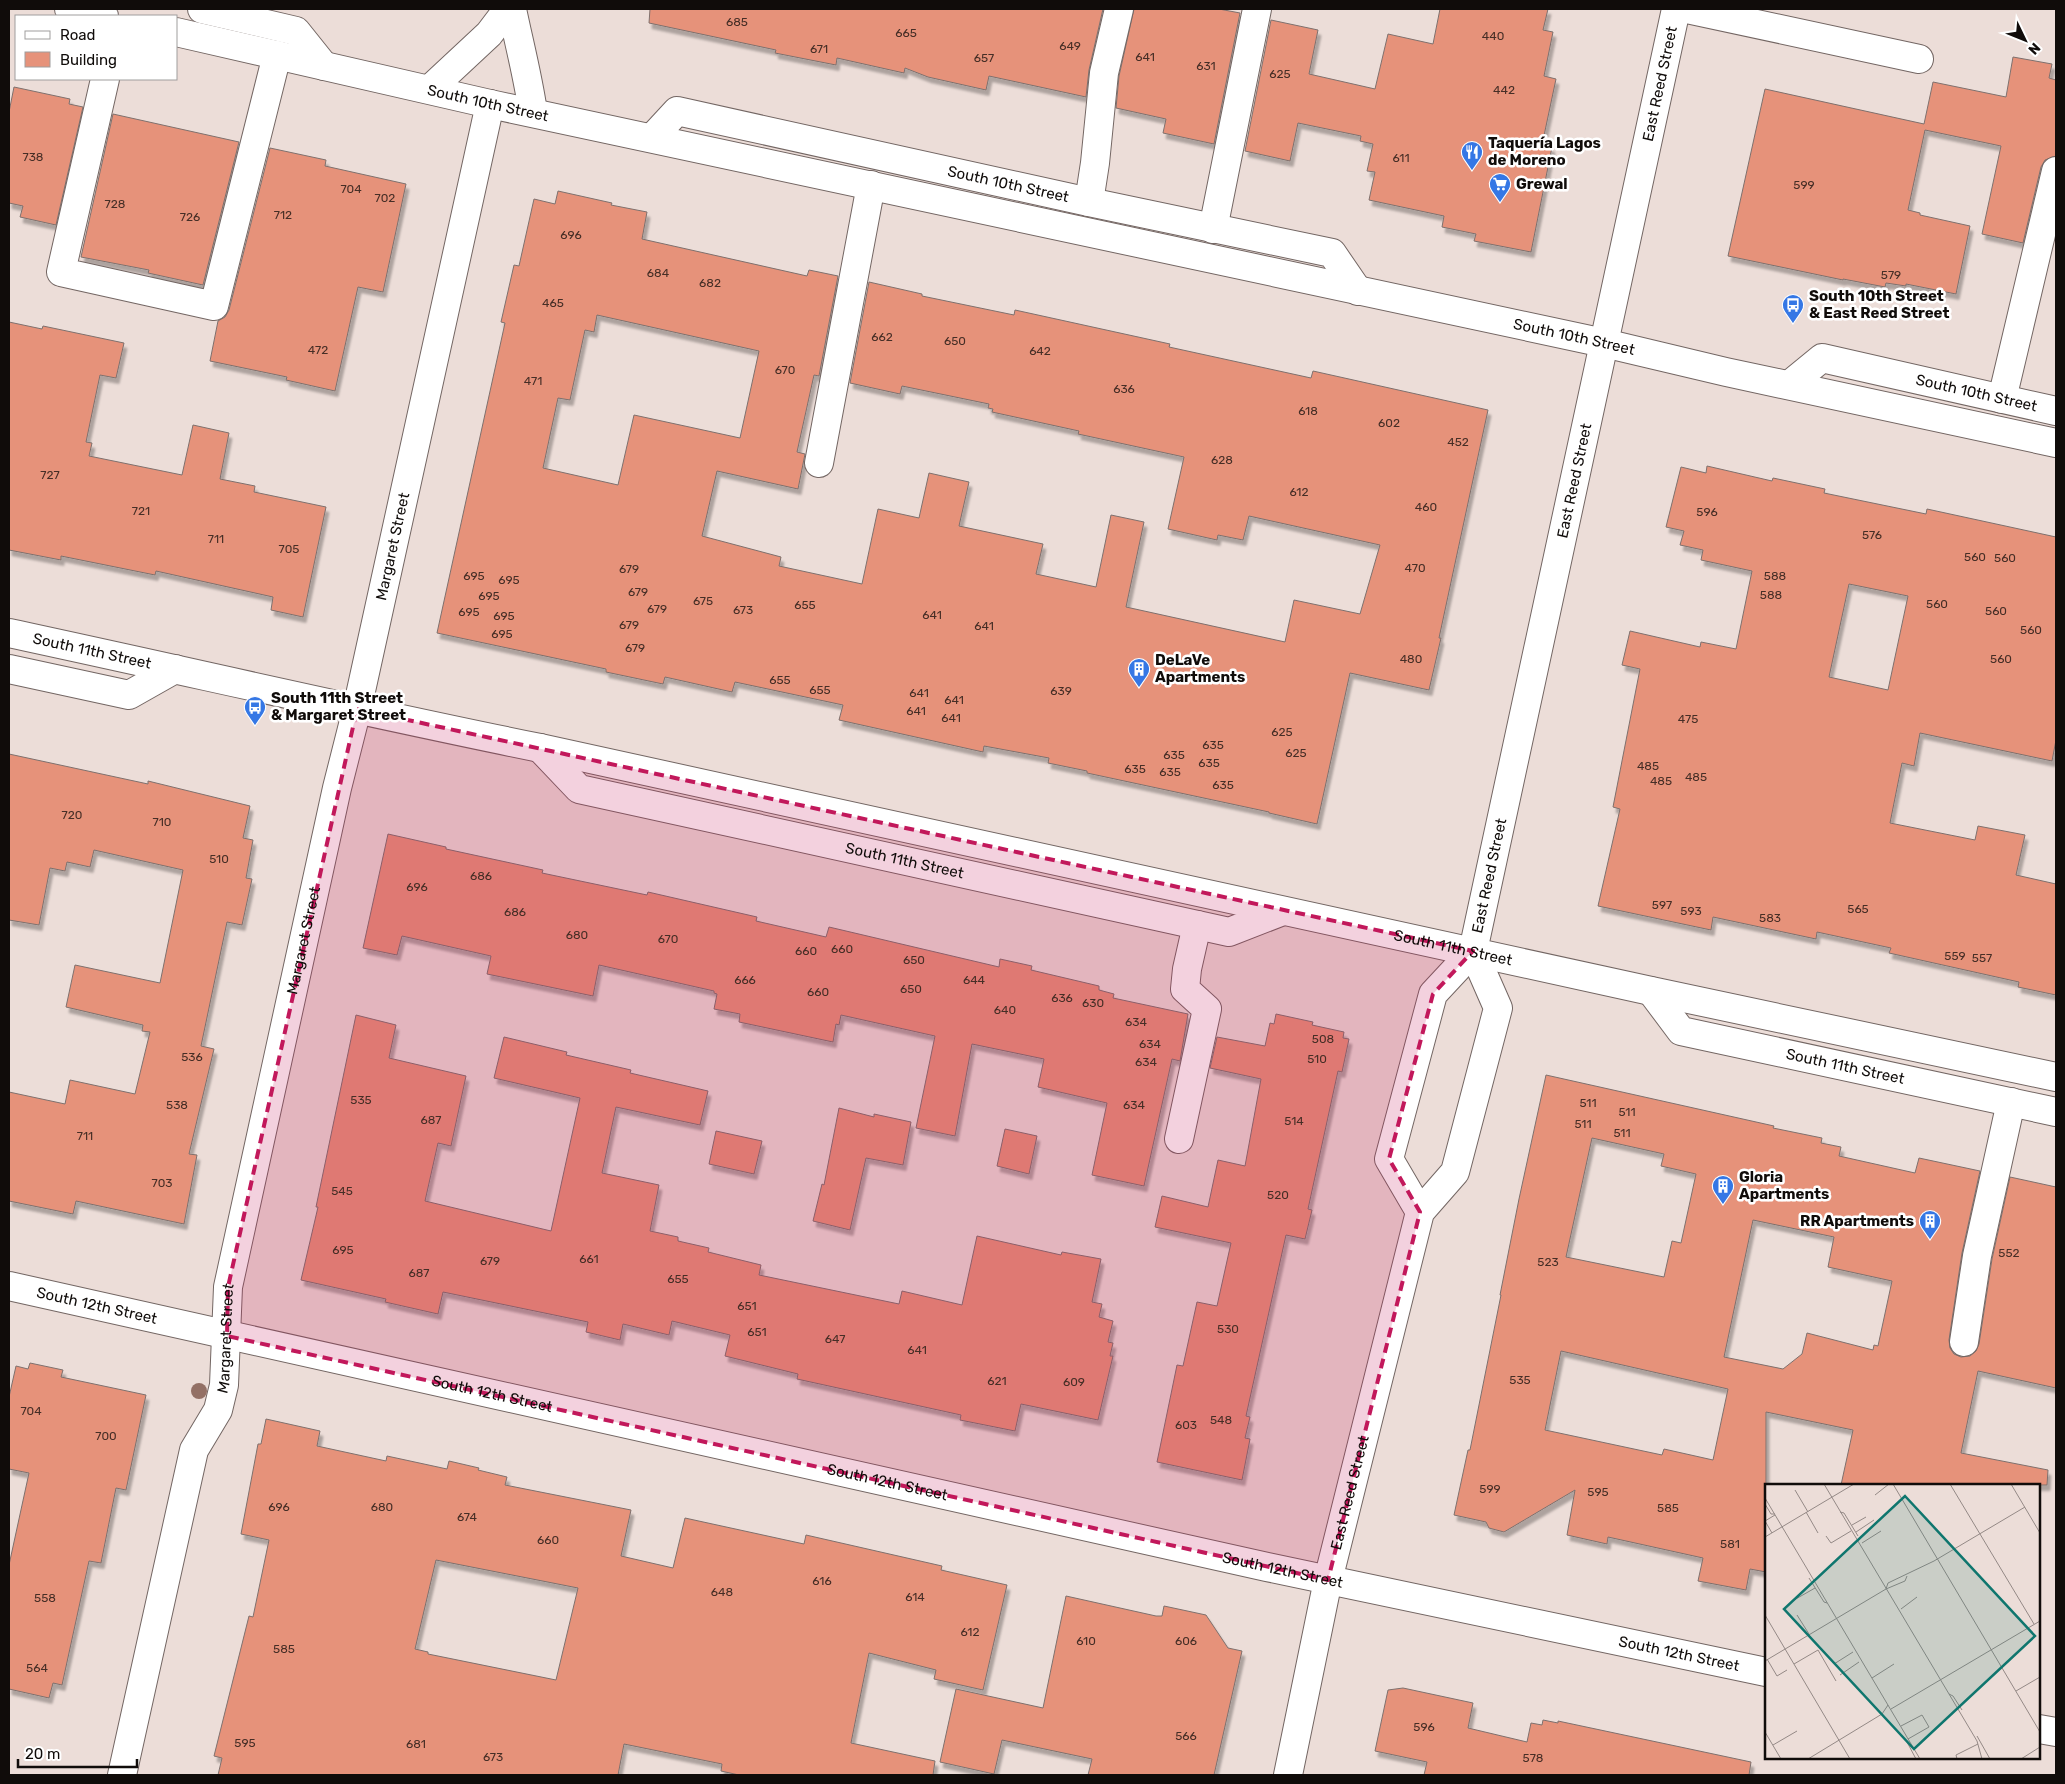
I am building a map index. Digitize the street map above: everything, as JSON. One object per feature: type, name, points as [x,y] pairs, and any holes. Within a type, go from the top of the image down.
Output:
[{"type":"street","points":[[69,9],[99,15]]},
{"type":"street","points":[[202,9],[296,31],[324,66]]},
{"type":"street","points":[[430,90],[489,34],[508,9]]},
{"type":"street","points":[[512,9],[527,72],[533,112]]},
{"type":"street","points":[[1089,202],[1104,73],[1119,9]]},
{"type":"street","points":[[1213,229],[1257,9]]},
{"type":"street","name":"East Reed Street","points":[[1420,1212],[1389,1159],[1433,994],[1473,951],[1676,9]]},
{"type":"street","points":[[1687,9],[1919,59]]},
{"type":"street","name":"South 10th Street","points":[[178,32],[490,104],[1604,343],[2056,443]]},
{"type":"street","points":[[105,80],[61,272],[214,306],[277,55]]},
{"type":"street","name":"Margaret Street","points":[[122,1775],[194,1450],[218,1410],[224,1385],[228,1287],[332,807],[356,709],[490,104]]},
{"type":"street","name":"South 10th Street","points":[[652,138],[677,111],[1213,229],[1332,253],[1358,291]]},
{"type":"street","points":[[2002,399],[2056,171]]},
{"type":"street","points":[[819,463],[871,185]]},
{"type":"street","name":"South 10th Street","points":[[1789,385],[1822,358],[2056,411]]},
{"type":"street","name":"South 11th Street","points":[[9,633],[1651,991],[2056,1077]]},
{"type":"street","name":"South 11th Street","points":[[9,669],[129,695],[175,668]]},
{"type":"street","name":"South 11th Street","points":[[540,748],[579,789],[1229,932],[1283,910]]},
{"type":"street","points":[[1179,1139],[1207,1009],[1186,989],[1187,969],[1197,924]]},
{"type":"street","name":"East Reed Street","points":[[1288,1775],[1328,1580],[1420,1212],[1455,1172],[1498,1008],[1473,951]]},
{"type":"street","name":"South 11th Street","points":[[1651,991],[1682,1030],[2056,1112]]},
{"type":"street","points":[[1964,1342],[1977,1256],[2010,1102]]},
{"type":"street","name":"South 12th Street","points":[[9,1286],[1328,1580],[1765,1672]]},
{"type":"street","points":[[2040,1729],[2056,1732]]},
{"type":"highlighted area","points":[[357,709],[1473,951],[1433,994],[1389,1159],[1420,1212],[1328,1580],[227,1336],[228,1287]]},
{"type":"building","points":[[650,9],[1103,9],[1089,70],[1086,97],[989,76],[986,90],[928,77],[905,68],[904,73],[837,58],[836,65],[775,53],[776,50],[649,23]]},
{"type":"building","points":[[1134,9],[1219,9],[1240,13],[1214,144],[1163,133],[1166,119],[1116,108],[1119,76]]},
{"type":"building","points":[[1440,9],[1548,9],[1543,30],[1553,32],[1544,76],[1556,79],[1542,145],[1552,147],[1531,252],[1474,241],[1476,234],[1442,227],[1444,216],[1369,200],[1375,172],[1367,171],[1373,144],[1360,141],[1361,136],[1298,123],[1290,161],[1245,151],[1271,20],[1318,30],[1309,74],[1375,89],[1388,34],[1433,44]]},
{"type":"building","points":[[2013,57],[2052,64],[2049,78],[2056,80],[2056,156],[2045,160],[2041,167],[2023,243],[1982,234],[2001,146],[1925,130],[1908,210],[1920,213],[1920,215],[1970,226],[1956,294],[1906,284],[1906,286],[1886,283],[1885,287],[1843,280],[1728,256],[1765,89],[1924,124],[1933,82],[2006,97]]},
{"type":"building","points":[[14,87],[70,99],[69,104],[83,107],[56,225],[20,217],[23,206],[9,203],[9,112]]},
{"type":"building","points":[[113,114],[239,142],[203,285],[148,273],[149,270],[81,257]]},
{"type":"building","points":[[270,148],[326,160],[325,166],[406,184],[383,292],[358,287],[335,391],[286,380],[287,377],[210,361],[218,321],[225,317],[229,310]]},
{"type":"building","points":[[558,191],[612,203],[611,205],[647,212],[642,239],[807,276],[809,270],[838,276],[819,376],[814,375],[797,452],[805,454],[798,489],[717,471],[702,536],[781,557],[779,566],[862,584],[878,509],[919,518],[929,473],[969,482],[959,526],[1043,544],[1036,574],[1096,587],[1111,515],[1144,522],[1126,607],[1285,642],[1294,600],[1360,614],[1380,545],[1249,516],[1243,540],[1218,535],[1217,540],[1168,529],[1184,457],[1078,434],[1079,431],[992,412],[993,409],[988,408],[989,404],[902,386],[900,394],[850,383],[869,282],[922,294],[922,296],[1014,315],[1015,310],[1170,344],[1169,347],[1311,378],[1313,371],[1488,410],[1429,690],[1350,673],[1317,824],[1087,773],[1087,771],[1048,763],[1049,758],[984,746],[983,752],[839,720],[843,705],[735,682],[732,692],[665,677],[663,684],[606,672],[606,669],[437,633],[505,323],[501,322],[514,265],[519,266],[534,199],[555,204]],"holes":[[[597,315],[759,351],[740,438],[634,415],[618,485],[543,468],[558,398],[570,400],[585,330],[594,332]]]},
{"type":"building","points":[[9,322],[42,329],[43,326],[124,343],[116,378],[100,375],[86,442],[92,443],[89,456],[182,475],[193,425],[229,433],[220,479],[255,486],[254,492],[326,507],[303,617],[271,610],[273,597],[156,571],[155,575],[61,556],[61,560],[9,550]]},
{"type":"building","points":[[1707,466],[1772,481],[1773,478],[1825,489],[1824,493],[1926,514],[1927,509],[2056,537],[2056,740],[2052,761],[1920,733],[1914,766],[1902,763],[1890,823],[1975,840],[1978,826],[2025,835],[2016,875],[2056,884],[2056,995],[2018,987],[2019,982],[1889,953],[1891,948],[1817,932],[1816,939],[1713,917],[1711,930],[1598,906],[1620,809],[1613,807],[1640,669],[1622,665],[1630,631],[1700,647],[1701,642],[1736,649],[1752,571],[1701,560],[1703,550],[1680,545],[1684,531],[1666,527],[1681,467],[1706,473]],"holes":[[[1849,584],[1908,596],[1888,690],[1829,677]]]},
{"type":"building","points":[[9,754],[148,784],[148,781],[250,806],[243,838],[253,840],[246,878],[252,879],[242,925],[227,922],[201,1046],[214,1049],[189,1154],[197,1155],[184,1224],[76,1201],[73,1214],[9,1201],[9,1092],[65,1104],[70,1080],[135,1094],[150,1032],[142,1031],[143,1025],[66,1007],[75,965],[160,983],[183,870],[94,850],[90,867],[67,862],[65,871],[50,868],[39,925],[9,920]]},
{"type":"building","points":[[388,834],[543,870],[542,873],[647,895],[648,892],[757,917],[756,921],[826,937],[829,927],[999,967],[1000,959],[1032,966],[1031,970],[1099,986],[1099,990],[1114,994],[1113,998],[1188,1014],[1180,1061],[1172,1059],[1144,1186],[1092,1175],[1107,1103],[1038,1087],[1044,1059],[972,1044],[955,1136],[916,1128],[935,1036],[841,1015],[839,1025],[836,1024],[833,1042],[739,1022],[740,1014],[714,1009],[717,994],[714,991],[599,965],[593,996],[487,974],[491,956],[402,936],[397,955],[363,948]]},
{"type":"building","points":[[1276,1014],[1313,1022],[1312,1025],[1344,1032],[1343,1038],[1349,1039],[1342,1072],[1338,1071],[1308,1209],[1312,1210],[1305,1239],[1286,1235],[1246,1416],[1250,1417],[1245,1438],[1250,1439],[1242,1480],[1157,1462],[1177,1365],[1183,1366],[1197,1302],[1217,1306],[1231,1243],[1155,1227],[1162,1196],[1208,1207],[1218,1160],[1245,1166],[1261,1079],[1210,1068],[1217,1037],[1265,1046],[1270,1023],[1274,1024]]},
{"type":"building","points":[[356,1015],[396,1025],[389,1058],[466,1076],[451,1146],[438,1143],[425,1201],[551,1231],[580,1098],[494,1078],[504,1037],[567,1052],[566,1055],[631,1070],[630,1073],[708,1091],[700,1125],[616,1107],[602,1173],[659,1185],[650,1231],[678,1237],[678,1241],[709,1248],[708,1252],[761,1265],[759,1275],[899,1304],[902,1291],[962,1305],[977,1236],[1061,1255],[1062,1252],[1101,1259],[1092,1302],[1102,1304],[1099,1317],[1113,1321],[1108,1342],[1113,1343],[1110,1356],[1113,1356],[1098,1420],[1021,1404],[1015,1431],[960,1420],[961,1415],[797,1379],[798,1374],[725,1356],[730,1335],[672,1321],[669,1335],[623,1324],[620,1340],[586,1332],[588,1322],[443,1292],[438,1314],[385,1302],[386,1299],[301,1280],[318,1207],[316,1207]]},
{"type":"building","points":[[1546,1075],[1822,1138],[1821,1143],[1841,1147],[1839,1156],[1915,1173],[1919,1158],[1980,1171],[1962,1253],[1949,1340],[1950,1348],[1954,1354],[1961,1357],[1970,1356],[1976,1351],[1979,1344],[1992,1259],[2010,1177],[2056,1187],[2056,1388],[1978,1371],[1961,1453],[2048,1470],[2047,1485],[1841,1484],[1853,1430],[1766,1412],[1765,1572],[1750,1569],[1746,1590],[1698,1581],[1703,1558],[1608,1537],[1607,1544],[1567,1535],[1575,1490],[1504,1532],[1489,1528],[1486,1522],[1454,1515],[1468,1450],[1470,1450]],"holes":[[[1592,1138],[1664,1154],[1661,1166],[1696,1174],[1681,1243],[1672,1241],[1664,1277],[1566,1257]],[[1753,1220],[1834,1237],[1828,1267],[1892,1281],[1878,1346],[1874,1345],[1873,1350],[1807,1333],[1802,1354],[1783,1369],[1724,1357]],[[1561,1351],[1728,1389],[1713,1460],[1664,1449],[1662,1455],[1545,1430]]]},
{"type":"building","points":[[839,1108],[874,1117],[874,1114],[911,1122],[903,1165],[866,1158],[850,1230],[813,1221],[822,1184],[824,1185]]},
{"type":"building","points":[[1005,1129],[1037,1136],[1029,1174],[997,1166]]},
{"type":"building","points":[[716,1131],[762,1141],[754,1174],[709,1164]]},
{"type":"building","points":[[30,1363],[63,1370],[61,1377],[146,1395],[126,1490],[116,1488],[101,1563],[89,1561],[62,1685],[53,1683],[49,1698],[9,1689],[9,1565],[29,1473],[9,1469],[9,1397],[16,1366],[28,1369]]},
{"type":"building","points":[[266,1419],[320,1431],[317,1446],[386,1461],[387,1456],[447,1469],[449,1461],[507,1477],[505,1485],[631,1510],[621,1556],[673,1568],[685,1518],[804,1544],[806,1535],[942,1566],[941,1570],[1007,1585],[983,1690],[934,1679],[936,1670],[869,1653],[851,1743],[935,1761],[933,1775],[739,1775],[721,1771],[722,1764],[624,1744],[618,1775],[218,1775],[222,1758],[214,1756],[249,1616],[253,1617],[269,1540],[241,1534],[258,1444],[261,1444]],"holes":[[[436,1560],[578,1588],[556,1680],[428,1654],[428,1652],[415,1649]]]},
{"type":"building","points":[[1066,1596],[1156,1616],[1162,1616],[1164,1606],[1206,1615],[1228,1648],[1242,1651],[1214,1775],[1088,1775],[1092,1759],[1002,1740],[994,1774],[940,1762],[956,1689],[1043,1708]]},
{"type":"building","points":[[1403,1688],[1473,1703],[1468,1728],[1527,1742],[1531,1723],[1542,1725],[1543,1720],[1558,1723],[1558,1721],[1751,1762],[1749,1775],[1424,1775],[1427,1762],[1375,1751],[1388,1690]]},
{"type":"place","name":"Taquería Lagos de Moreno","points":[[1472,171]]},
{"type":"place","name":"Grewal","points":[[1500,203]]},
{"type":"place","name":"South 10th Street & East Reed Street","points":[[1793,324]]},
{"type":"place","name":"DeLaVe Apartments","points":[[1139,688]]},
{"type":"place","name":"South 11th Street & Margaret Street","points":[[255,726]]},
{"type":"place","name":"Gloria Apartments","points":[[1723,1205]]},
{"type":"place","name":"RR Apartments","points":[[1930,1240]]}]
